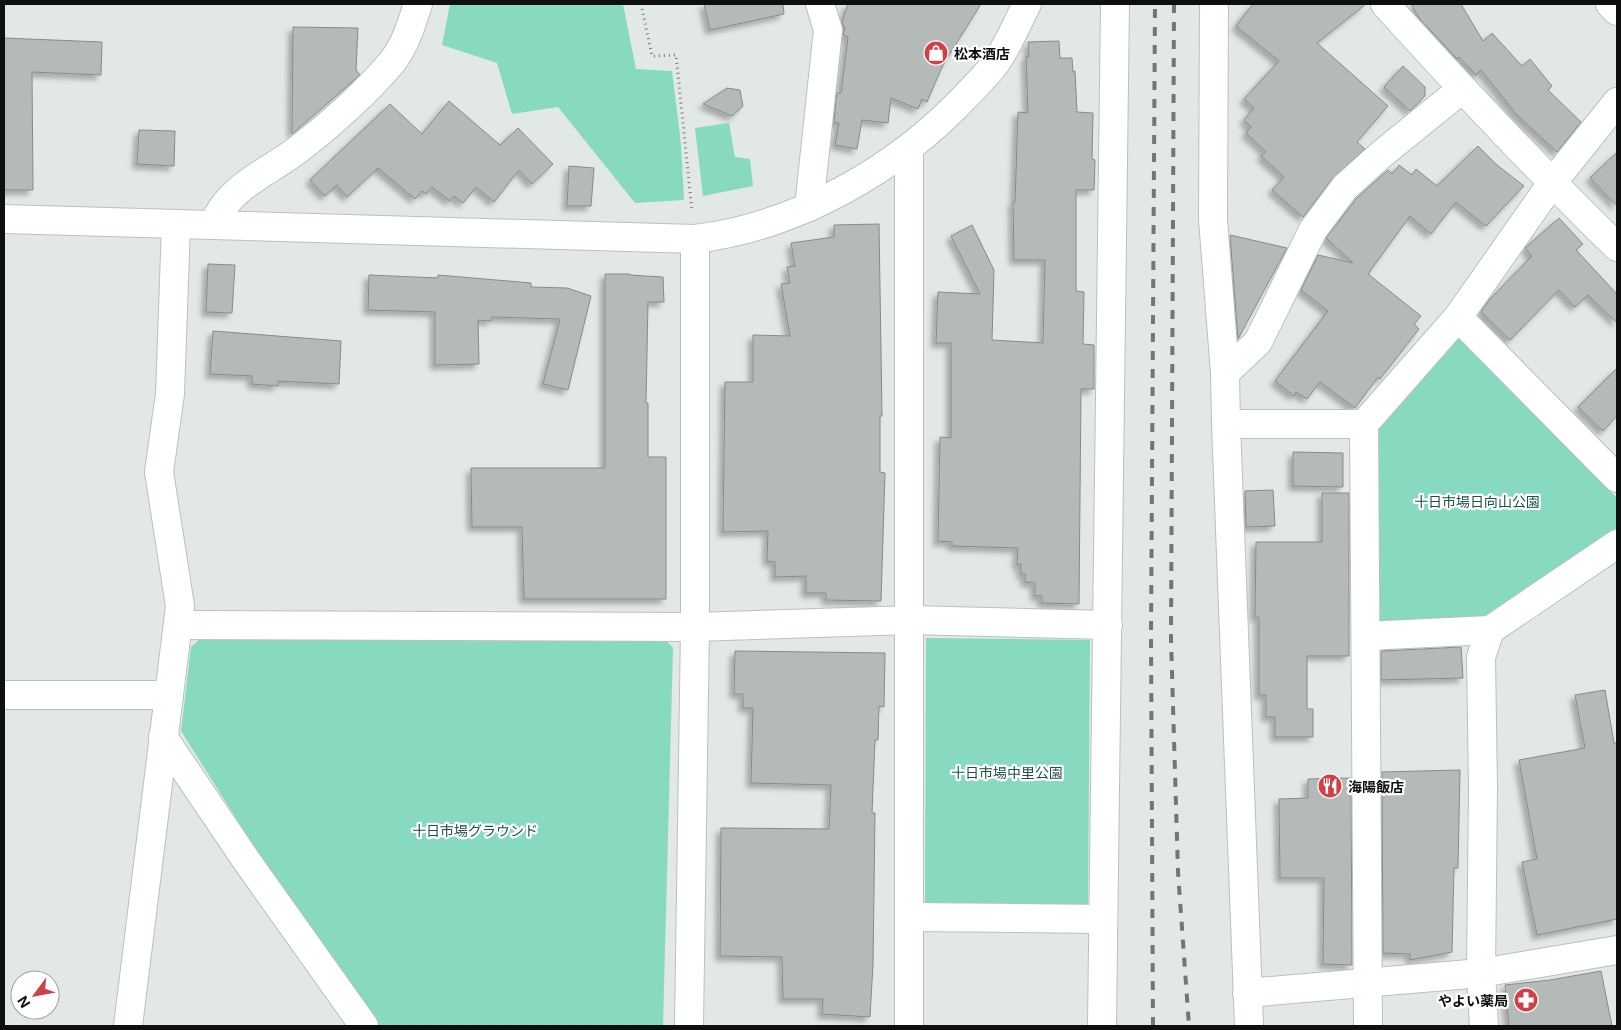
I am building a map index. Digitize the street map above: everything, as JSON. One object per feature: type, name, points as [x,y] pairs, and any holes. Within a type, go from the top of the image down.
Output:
[{"type":"street","points":[[214,224],[223,206],[241,189],[300,148],[348,106],[392,62],[412,26],[418,4]]},
{"type":"street","points":[[809,207],[828,30],[820,4]]},
{"type":"street","points":[[4,219],[695,239],[723,235],[809,207],[841,191],[909,149],[954,109],[995,64],[1027,4]]},
{"type":"street","points":[[1102,1026],[1115,4]]},
{"type":"street","points":[[1214,4],[1213,219],[1225,373],[1249,1026]]},
{"type":"street","points":[[1385,4],[1462,89],[1552,183],[1617,247]]},
{"type":"street","points":[[1610,4],[1617,11]]},
{"type":"street","points":[[1225,373],[1258,342],[1313,230],[1345,187],[1383,153],[1462,89]]},
{"type":"street","points":[[1368,1026],[1366,983],[1364,424],[1458,317],[1552,183],[1617,102]]},
{"type":"street","points":[[909,149],[911,620],[909,1026]]},
{"type":"street","points":[[128,1026],[163,737],[179,626],[180,606],[158,472],[170,394],[176,224]]},
{"type":"street","points":[[689,1026],[695,627],[695,239]]},
{"type":"street","points":[[1458,317],[1617,478]]},
{"type":"street","points":[[1226,424],[1364,424]]},
{"type":"street","points":[[1366,636],[1490,630],[1617,544]]},
{"type":"street","points":[[179,626],[695,627],[911,620],[1108,625]]},
{"type":"street","points":[[1484,1026],[1481,973],[1483,786],[1481,657],[1490,630]]},
{"type":"street","points":[[4,695],[169,695]]},
{"type":"street","points":[[163,737],[246,860],[364,1026]]},
{"type":"street","points":[[911,917],[1102,919]]},
{"type":"street","points":[[1247,993],[1481,973],[1617,950]]},
{"type":"path","points":[[641,4],[652,56],[676,55],[695,239]]},
{"type":"green space","points":[[450,4],[623,4],[636,69],[672,71],[681,144],[684,200],[635,203],[558,107],[512,114],[497,63],[442,45]]},
{"type":"green space","points":[[729,123],[735,157],[750,159],[753,186],[703,196],[695,128]]},
{"type":"green space","name":"十日市場日向山公園","points":[[1458,335],[1617,498],[1617,528],[1478,625],[1376,630],[1374,428]]},
{"type":"green space","name":"十日市場グラウンド","points":[[203,636],[664,638],[673,648],[663,1026],[375,1026],[268,869],[181,731],[191,647]]},
{"type":"green space","name":"十日市場中里公園","points":[[926,638],[1090,640],[1088,905],[925,903]]},
{"type":"building","points":[[704,4],[783,4],[784,14],[710,30]]},
{"type":"building","points":[[848,4],[981,4],[943,65],[927,102],[922,99],[918,109],[891,98],[888,123],[862,120],[857,149],[835,145],[839,123],[834,122],[836,100],[837,93],[841,93],[848,37],[843,35],[845,29],[842,22]]},
{"type":"building","points":[[1253,4],[1366,4],[1317,43],[1388,106],[1357,142],[1365,149],[1333,178],[1303,217],[1272,190],[1284,177],[1261,156],[1266,152],[1246,133],[1251,127],[1244,120],[1254,108],[1244,99],[1279,61],[1236,26]]},
{"type":"building","points":[[1411,4],[1461,4],[1483,41],[1492,33],[1522,66],[1530,59],[1552,86],[1548,90],[1581,122],[1557,152],[1517,115],[1481,70],[1476,75],[1459,57],[1457,59],[1420,19]]},
{"type":"building","points":[[293,27],[358,28],[356,70],[360,75],[292,134]]},
{"type":"building","points":[[4,38],[102,42],[101,75],[32,72],[33,190],[4,190]]},
{"type":"building","points":[[1059,41],[1060,58],[1072,58],[1073,72],[1075,71],[1077,112],[1093,113],[1092,159],[1095,160],[1094,190],[1076,190],[1076,291],[1084,292],[1083,344],[1094,345],[1094,389],[1081,389],[1079,604],[1042,603],[1042,596],[1035,596],[1035,583],[1025,582],[1025,574],[1021,574],[1021,564],[1017,565],[1018,548],[952,546],[952,542],[938,541],[940,437],[951,438],[951,343],[936,343],[938,292],[980,294],[951,236],[972,225],[994,270],[992,340],[1043,343],[1045,260],[1014,260],[1013,202],[1015,202],[1018,112],[1028,113],[1026,57],[1029,57],[1028,42]]},
{"type":"building","points":[[1403,66],[1425,87],[1425,96],[1410,111],[1384,87]]},
{"type":"building","points":[[727,88],[740,90],[743,106],[732,116],[703,104]]},
{"type":"building","points":[[449,101],[500,145],[518,128],[553,164],[532,184],[519,170],[494,202],[476,187],[463,203],[454,196],[450,201],[432,187],[426,194],[422,191],[415,199],[378,168],[347,197],[337,185],[325,196],[310,180],[390,104],[422,134]]},
{"type":"building","points":[[139,130],[175,131],[174,166],[137,164]]},
{"type":"building","points":[[1478,146],[1497,165],[1524,186],[1486,226],[1456,202],[1431,234],[1410,216],[1368,274],[1421,316],[1414,324],[1419,329],[1380,379],[1378,377],[1355,408],[1320,382],[1307,399],[1296,392],[1294,396],[1275,381],[1328,311],[1301,290],[1318,255],[1353,263],[1326,238],[1357,198],[1388,170],[1392,174],[1399,165],[1412,175],[1416,169],[1437,186]]},
{"type":"building","points":[[1617,152],[1617,206],[1590,178]]},
{"type":"building","points":[[569,166],[594,168],[591,206],[567,206]]},
{"type":"building","points":[[1559,218],[1583,244],[1576,250],[1617,294],[1617,323],[1588,295],[1575,307],[1559,290],[1510,340],[1481,312],[1490,299],[1532,256],[1525,248]]},
{"type":"building","points":[[879,224],[882,416],[880,416],[880,472],[885,473],[881,601],[826,600],[826,593],[806,593],[806,576],[775,577],[775,562],[767,561],[768,531],[723,532],[725,382],[753,382],[753,335],[790,336],[781,284],[790,283],[787,267],[795,266],[791,243],[834,237],[834,225]]},
{"type":"building","points":[[1230,235],[1287,248],[1238,339]]},
{"type":"building","points":[[208,264],[235,265],[232,313],[206,312]]},
{"type":"building","points":[[605,274],[663,277],[664,302],[648,302],[646,403],[648,403],[648,457],[666,457],[666,599],[524,599],[522,527],[472,527],[471,468],[605,468]]},
{"type":"building","points":[[369,275],[438,278],[438,275],[531,283],[531,287],[567,288],[591,296],[568,390],[543,384],[560,319],[492,317],[491,321],[478,320],[479,364],[435,365],[435,312],[368,310]]},
{"type":"building","points":[[213,331],[341,341],[339,384],[278,381],[278,386],[252,384],[252,376],[210,374]]},
{"type":"building","points":[[1617,368],[1617,416],[1603,431],[1578,407]]},
{"type":"building","points":[[1293,452],[1343,453],[1343,487],[1293,486]]},
{"type":"building","points":[[1273,490],[1275,526],[1246,527],[1245,491]]},
{"type":"building","points":[[1322,493],[1349,493],[1349,656],[1307,656],[1307,709],[1313,709],[1313,737],[1275,737],[1275,717],[1266,717],[1266,695],[1259,695],[1259,617],[1255,617],[1256,542],[1322,542]]},
{"type":"building","points":[[1461,647],[1463,678],[1381,680],[1381,651]]},
{"type":"building","points":[[735,651],[885,653],[884,707],[879,706],[878,740],[875,740],[872,813],[875,813],[873,964],[870,1017],[822,1014],[823,999],[783,999],[782,957],[720,956],[721,828],[829,829],[831,785],[751,783],[753,708],[743,708],[743,694],[734,694]]},
{"type":"building","points":[[1605,690],[1614,743],[1617,743],[1617,919],[1537,935],[1522,862],[1537,859],[1519,760],[1585,748],[1575,695]]},
{"type":"building","points":[[1460,770],[1458,868],[1454,868],[1452,952],[1410,960],[1410,954],[1383,953],[1382,772]]},
{"type":"building","points":[[1351,778],[1352,965],[1323,964],[1324,878],[1280,878],[1279,799],[1308,798],[1308,779]]},
{"type":"building","points":[[1601,971],[1612,1026],[1509,1026],[1505,985],[1550,980]]},
{"type":"railway","points":[[1153,1026],[1151,637],[1155,4]]},
{"type":"railway","points":[[1174,4],[1171,639],[1178,872],[1189,1026]]},
{"type":"place","name":"松本酒店","points":[[936,53]]},
{"type":"place","name":"海陽飯店","points":[[1330,786]]},
{"type":"place","name":"やよい薬局","points":[[1526,1000]]}]
